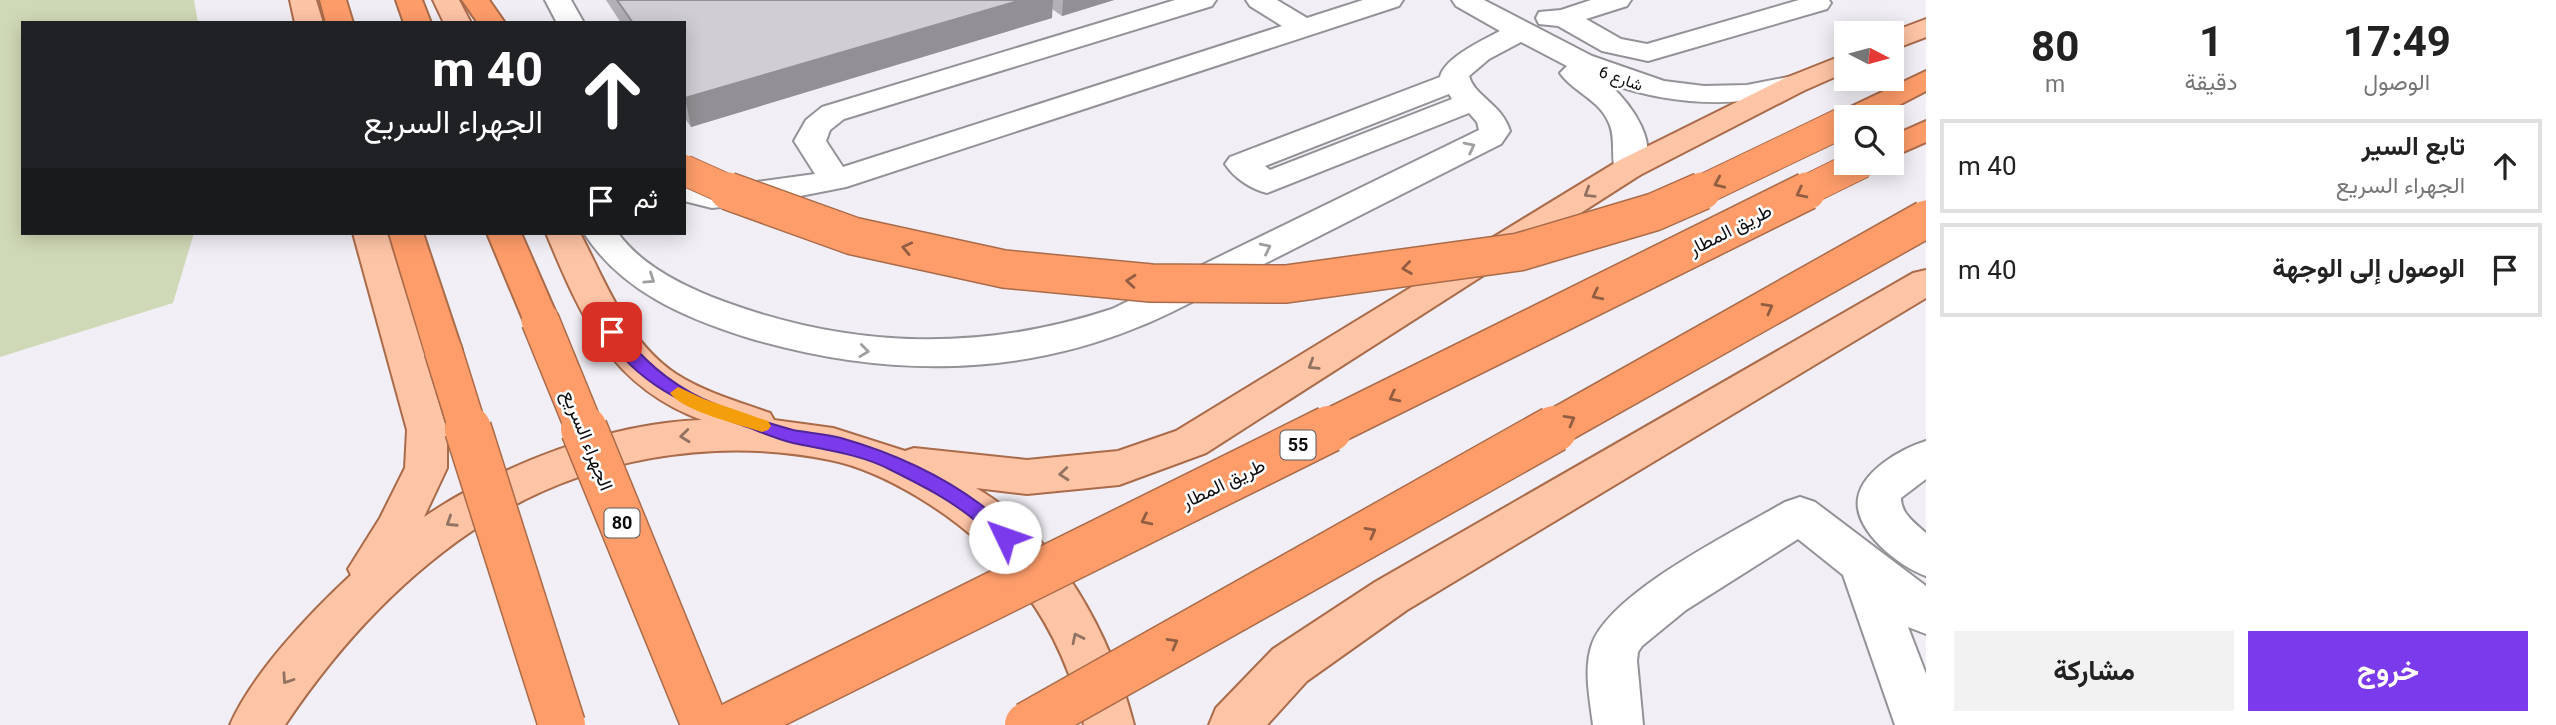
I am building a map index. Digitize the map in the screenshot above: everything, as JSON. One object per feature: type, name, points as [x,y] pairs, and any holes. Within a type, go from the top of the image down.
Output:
[{"type":"highway","points":[[333,0],[339,21]]},
{"type":"highway","points":[[409,0],[417,21]]},
{"type":"highway","points":[[475,0],[491,21]]},
{"type":"highway","points":[[1877,105],[1926,80]]},
{"type":"highway","points":[[686,171],[721,188],[853,236],[1004,269],[1151,283],[1286,284],[1519,252],[1654,212],[1755,167],[1834,127]]},
{"type":"highway","points":[[1904,142],[1926,131]]},
{"type":"highway","name":"طريق المطار","points":[[733,725],[1838,175]]},
{"type":"highway","points":[[1028,725],[1926,219]]},
{"type":"highway","points":[[407,235],[562,725]]},
{"type":"highway","name":"الجهراء السريع","points":[[505,235],[705,725]]},
{"type":"main road","points":[[303,0],[308,21]]},
{"type":"main road","points":[[446,0],[456,21]]},
{"type":"main road","points":[[1904,37],[1926,27]]},
{"type":"main road","points":[[893,463],[1027,477],[1119,468],[1191,442],[1629,168],[1793,85],[1834,67]]},
{"type":"main road","points":[[255,725],[297,664],[339,615],[396,531],[426,468],[427,430],[371,235]]},
{"type":"main road","points":[[564,235],[612,332],[635,361],[662,384],[698,403],[792,436]]},
{"type":"main road","points":[[1234,725],[1290,665],[1391,596],[1926,282]]},
{"type":"main road","points":[[339,615],[409,552],[449,523],[485,501],[562,465],[640,443],[678,436],[717,433],[792,436],[839,444],[893,463],[949,491],[985,518],[1024,556],[1064,612],[1091,667],[1109,725]]},
{"type":"street","points":[[558,0],[570,21]]},
{"type":"street","points":[[835,180],[810,141],[817,126],[833,113],[1203,0]]},
{"type":"street","points":[[1259,0],[1305,29]]},
{"type":"street","points":[[686,192],[712,198],[775,191],[835,180],[1390,0]]},
{"type":"street","name":"شارع 6","points":[[1447,0],[1611,76],[1674,93],[1753,94],[1793,85]]},
{"type":"street","name":"شارع 6","points":[[1465,0],[1591,82],[1608,97],[1619,111],[1631,140],[1633,154],[1629,168]]},
{"type":"street","points":[[603,235],[628,264],[675,296],[736,321],[789,338],[868,352],[936,356],[1061,338],[1125,318],[1475,145],[1495,131],[1489,114],[1464,92],[1454,74],[1460,66],[1510,29],[1563,18],[1618,0]]},
{"type":"street","points":[[1563,18],[1612,45],[1647,53],[1818,3],[1812,0]]},
{"type":"street","points":[[1464,92],[1267,183],[1241,164],[1464,92]]},
{"type":"street","points":[[1926,457],[1883,489],[1880,499],[1881,512],[1890,526],[1902,540],[1926,557]]},
{"type":"street","points":[[1618,725],[1614,689],[1615,645],[1638,618],[1800,515],[1926,613]]},
{"type":"street","points":[[1862,564],[1920,725]]},
{"type":"green space","points":[[0,0],[194,0],[198,21],[21,21],[21,235],[193,235],[173,303],[0,357]]},
{"type":"building","points":[[617,0],[1022,0],[686,98],[686,21],[632,21]]},
{"type":"slow traffic","points":[[678,393],[762,426]]},
{"type":"route","points":[[612,332],[635,361],[662,384],[698,403],[792,436],[839,444],[893,463],[949,491],[1005,537]]}]
